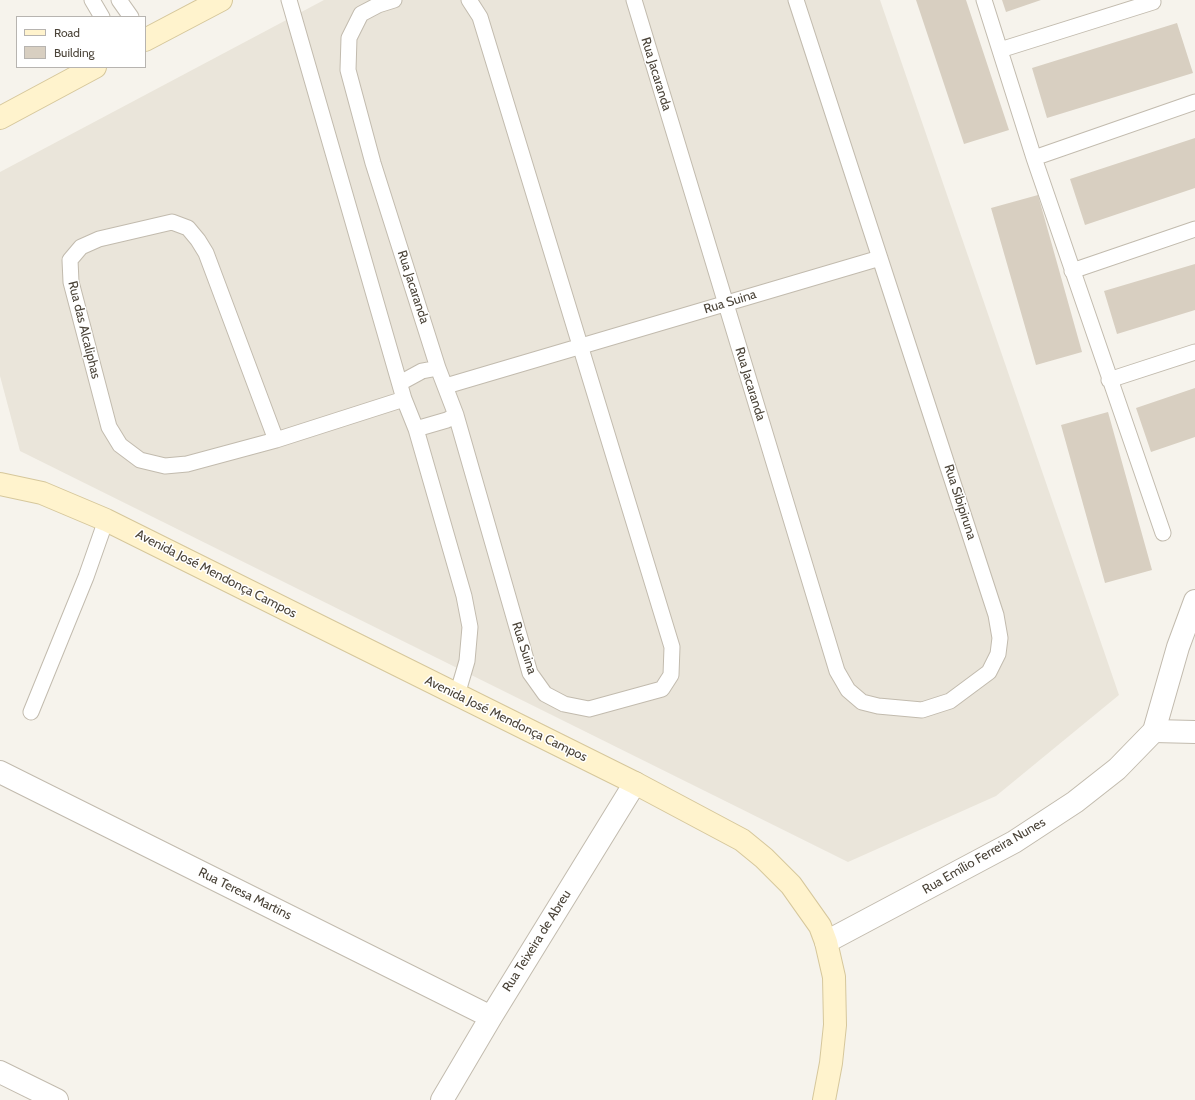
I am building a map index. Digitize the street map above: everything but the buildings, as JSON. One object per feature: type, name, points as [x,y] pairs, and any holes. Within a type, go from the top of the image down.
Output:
[{"type":"main road","points":[[146,38],[220,0]]},
{"type":"main road","points":[[0,118],[93,68]]},
{"type":"main road","name":"Avenida José Mendonça Campos","points":[[0,484],[42,493],[106,520],[635,783],[742,840],[764,858],[791,885],[820,926],[826,942],[834,977],[835,1025],[831,1063],[824,1100]]},
{"type":"street","name":"Rua Emílio Ferreira Nunes","points":[[826,942],[1020,838],[1075,802],[1117,769],[1154,731],[1178,647],[1195,601]]},
{"type":"street","points":[[1154,731],[1195,732]]},
{"type":"street","name":"Rua Teresa Martins","points":[[0,772],[491,1017]]},
{"type":"street","name":"Rua Teixeira de Abreu","points":[[442,1100],[491,1017],[635,783]]},
{"type":"street","points":[[0,1072],[46,1097]]},
{"type":"lane","points":[[92,0],[101,16]]},
{"type":"lane","points":[[119,0],[131,16]]},
{"type":"lane","points":[[290,0],[404,399],[416,429],[464,596],[470,627],[467,661],[457,695]]},
{"type":"lane","name":"Rua Jacaranda","points":[[394,0],[378,4],[361,14],[349,38],[348,70],[373,163],[438,368],[446,386]]},
{"type":"lane","points":[[469,0],[480,17],[580,347]]},
{"type":"lane","name":"Rua Jacaranda","points":[[634,0],[837,671],[848,690],[862,702],[878,706],[922,710]]},
{"type":"lane","points":[[796,0],[880,258]]},
{"type":"lane","points":[[984,0],[1034,158],[1109,380],[1163,533]]},
{"type":"lane","points":[[1000,50],[1153,2]]},
{"type":"lane","points":[[1034,158],[1195,102]]},
{"type":"lane","name":"Rua das Alcaliphas","points":[[276,440],[206,253],[188,228],[172,222],[99,239],[81,247],[70,260],[71,282],[109,427],[120,445],[140,460],[165,466],[187,464],[276,440],[404,399]]},
{"type":"lane","points":[[1072,271],[1195,229]]},
{"type":"lane","name":"Rua Suina","points":[[580,347],[672,647],[671,675],[662,689],[589,708],[564,704],[545,694],[530,673],[456,415],[446,386],[880,258]]},
{"type":"lane","name":"Rua Sibipiruna","points":[[880,258],[996,616],[1000,638],[998,654],[989,672],[950,701],[922,710]]},
{"type":"lane","points":[[1109,380],[1195,352]]},
{"type":"lane","points":[[400,383],[422,371],[438,368]]},
{"type":"lane","points":[[416,429],[448,420],[456,415]]},
{"type":"lane","points":[[31,712],[86,577],[106,520]]},
{"type":"shaded area","points":[[324,0],[880,0],[1119,695],[996,796],[848,862],[20,451],[0,376],[0,172]]}]
